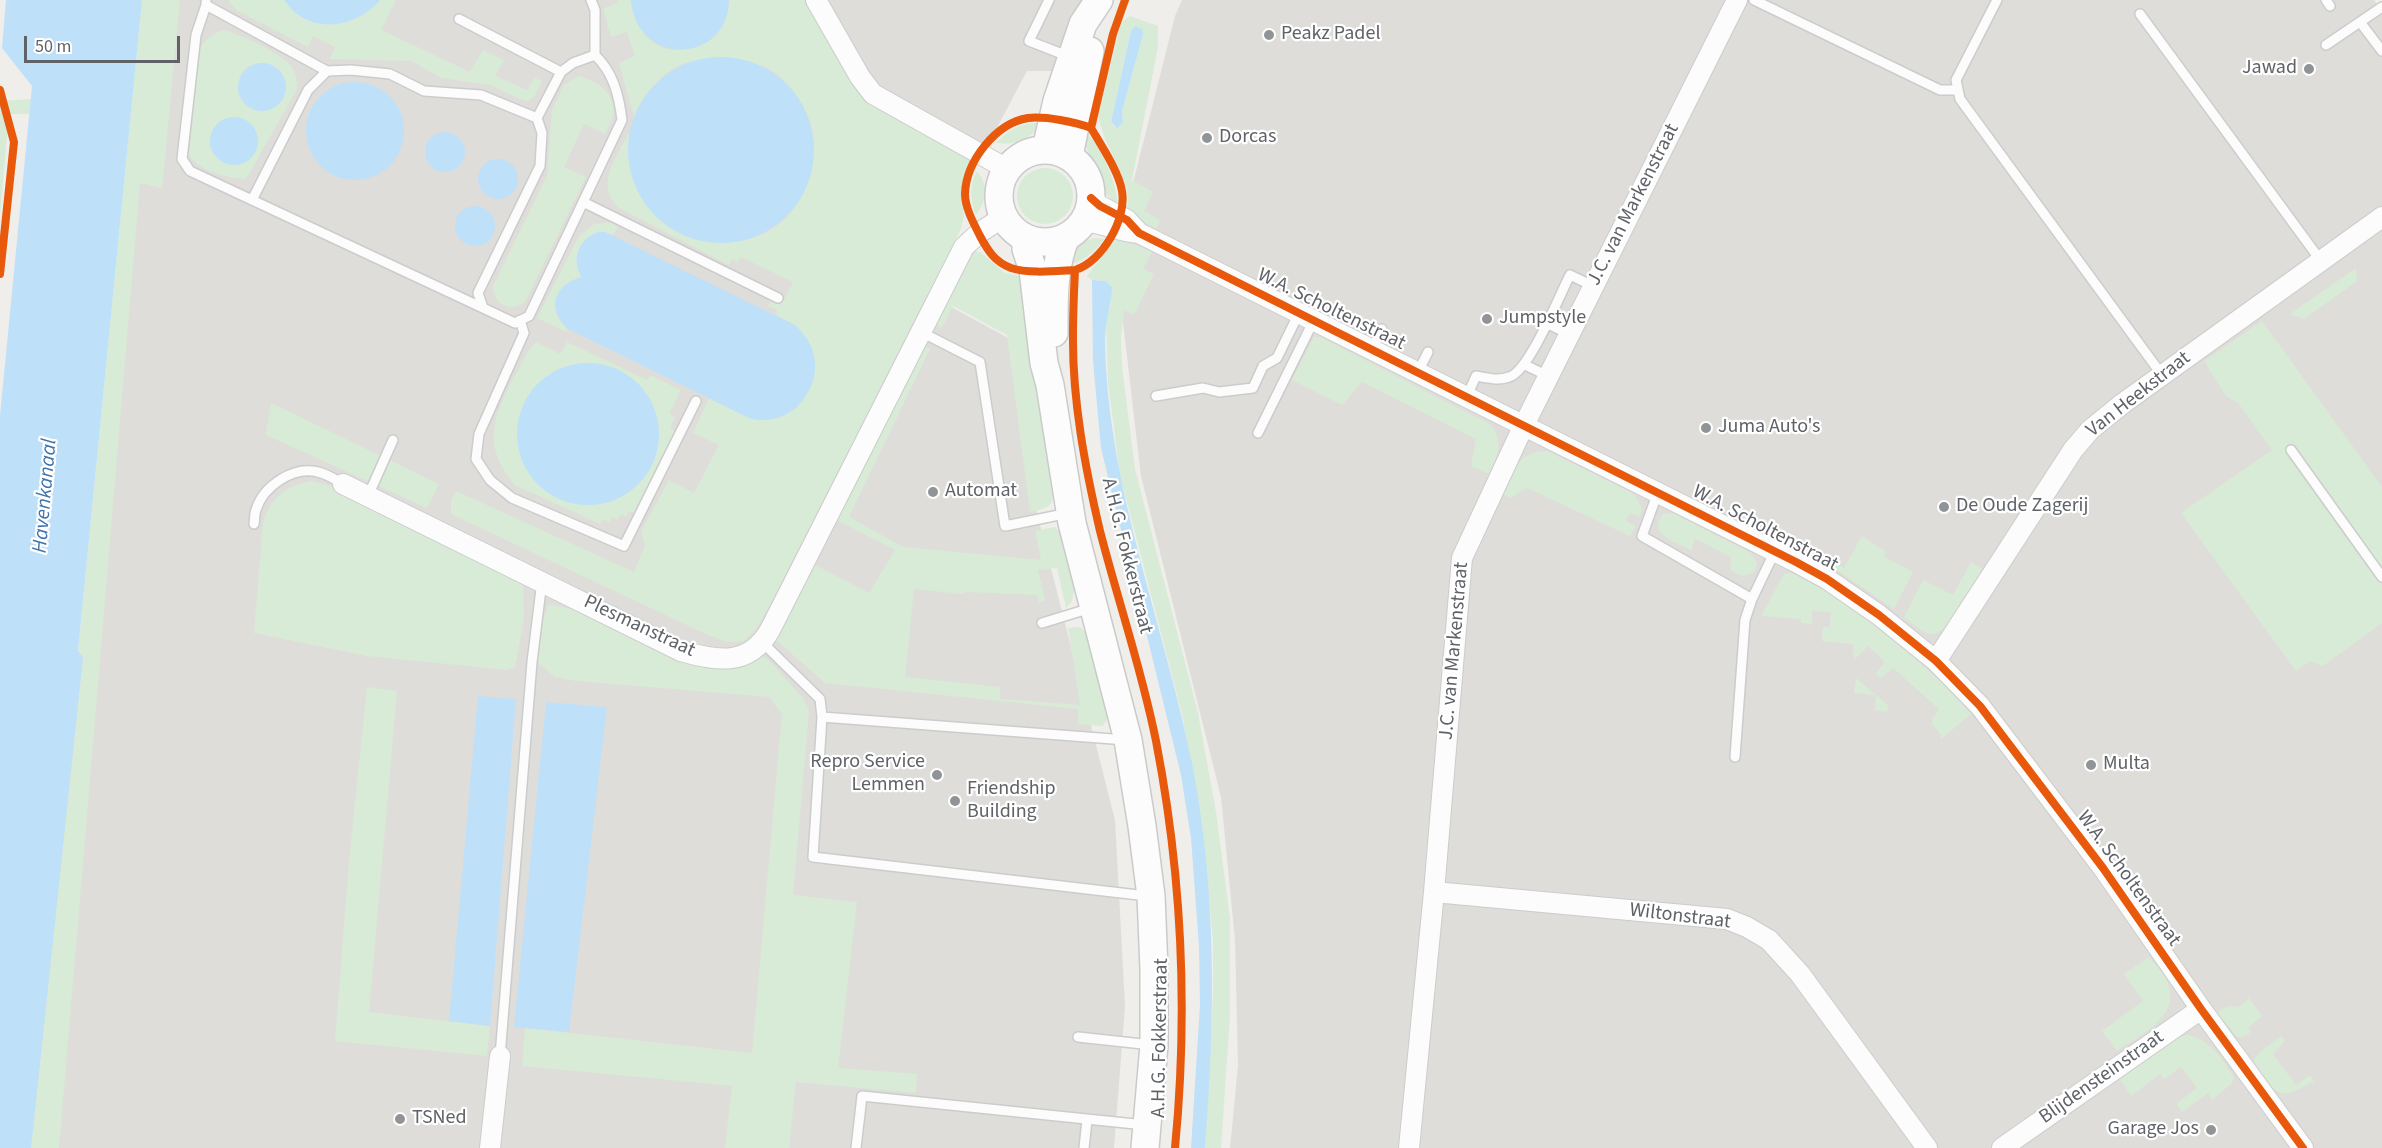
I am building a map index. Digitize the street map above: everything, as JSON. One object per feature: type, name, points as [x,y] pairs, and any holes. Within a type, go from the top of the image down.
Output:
[{"type":"street","points":[[816,0],[860,77],[873,94],[1007,169]]},
{"type":"street","name":"J.C. van Markenstraat","points":[[1409,1148],[1434,892],[1462,558],[1524,424],[1737,0]]},
{"type":"street","points":[[1057,152],[1057,101],[1079,60],[1083,24],[1098,1]]},
{"type":"street","points":[[1057,152],[1078,164],[1086,174],[1090,185],[1080,219],[1045,242],[1026,238],[1017,233],[1003,217],[998,192],[1001,180],[1007,169],[1024,154],[1057,152]]},
{"type":"street","points":[[763,643],[964,247],[979,233],[1003,217]]},
{"type":"street","name":"Van Heekstraat","points":[[1936,661],[2073,450],[2097,424],[2382,217]]},
{"type":"street","name":"W.A. Scholtenstraat","points":[[1080,219],[1122,232],[1139,233],[1775,551],[1855,597],[1936,661],[1980,706],[2103,868],[2200,1009],[2303,1148]]},
{"type":"street","name":"A.H.G. Fokkerstraat","points":[[1050,386],[1054,368],[1056,280],[1060,249],[1080,219]]},
{"type":"street","name":"A.H.G. Fokkerstraat","points":[[1026,238],[1026,249],[1033,270],[1044,363],[1050,386],[1072,523],[1128,740],[1151,896],[1154,1045],[1146,1137]]},
{"type":"street","name":"Plesmanstraat","points":[[344,484],[681,651],[705,658],[744,657],[763,643]]},
{"type":"street","name":"Wiltonstraat","points":[[1434,892],[1727,919],[1747,927],[1769,940],[1800,974],[1927,1148]]},
{"type":"street","name":"Blijdensteinstraat","points":[[2002,1148],[2200,1009]]},
{"type":"street","points":[[490,1148],[500,1056]]},
{"type":"lane","points":[[537,118],[480,94],[424,90],[390,74],[351,70],[327,71],[206,3],[196,34],[182,159],[190,171],[515,323],[529,316],[622,120],[620,103],[608,67],[595,55],[595,10],[591,0]]},
{"type":"lane","points":[[1049,0],[1029,41],[1079,60]]},
{"type":"lane","points":[[1754,0],[1940,90],[1957,90]]},
{"type":"lane","points":[[1997,0],[1956,80],[1960,99],[2162,375]]},
{"type":"lane","points":[[2326,45],[2382,7]]},
{"type":"lane","points":[[2140,14],[2321,261]]},
{"type":"lane","points":[[459,19],[561,72]]},
{"type":"lane","points":[[2360,22],[2382,51]]},
{"type":"lane","points":[[483,308],[478,293],[540,166],[542,133],[537,118],[561,72],[573,63],[595,55]]},
{"type":"lane","points":[[252,200],[308,90],[327,71]]},
{"type":"lane","points":[[583,202],[778,298]]},
{"type":"lane","points":[[1467,396],[1476,376],[1494,379],[1510,377],[1525,365],[1570,275],[1593,286]]},
{"type":"lane","points":[[1156,396],[1203,388],[1219,392],[1252,388],[1263,366],[1277,358],[1307,316]]},
{"type":"lane","points":[[1258,433],[1307,316]]},
{"type":"lane","points":[[520,320],[524,333],[478,434],[476,459],[490,480],[512,498],[624,546],[696,401]]},
{"type":"lane","points":[[1546,323],[1569,334]]},
{"type":"lane","points":[[1372,349],[1382,329]]},
{"type":"lane","points":[[921,332],[980,362],[1005,526],[1072,513]]},
{"type":"lane","points":[[1418,372],[1428,352]]},
{"type":"lane","points":[[1525,365],[1548,376]]},
{"type":"lane","points":[[368,496],[393,440]]},
{"type":"lane","points":[[2291,450],[2382,577]]},
{"type":"lane","name":"Plesmanstraat","points":[[254,524],[256,510],[268,490],[285,477],[301,471],[319,472],[344,484]]},
{"type":"lane","points":[[1658,492],[1642,536],[1752,599]]},
{"type":"lane","points":[[1735,757],[1745,620],[1752,599],[1775,551]]},
{"type":"lane","points":[[500,1056],[531,674],[542,581]]},
{"type":"lane","points":[[1042,623],[1094,608]]},
{"type":"lane","points":[[763,643],[820,699],[822,717],[813,857],[1151,896]]},
{"type":"lane","points":[[822,717],[1128,740]]},
{"type":"lane","points":[[1078,1037],[1154,1045]]},
{"type":"lane","points":[[856,1148],[862,1096],[1087,1120],[1146,1137]]},
{"type":"lane","points":[[1084,1148],[1087,1120]]},
{"type":"shaded area","points":[[142,0],[1086,0],[1062,71],[1027,71],[913,286],[1010,339],[1025,466],[1115,820],[1125,1006],[1114,1148],[31,1148]]},
{"type":"shaded area","points":[[1182,0],[2374,0],[2382,11],[2382,1148],[1230,1148],[1238,1066],[1235,940],[1221,797],[1141,476],[1122,314],[1133,183],[1175,16]]},
{"type":"green space","points":[[142,0],[180,0],[162,188],[140,183],[59,1148],[31,1148],[83,657],[78,651]]},
{"type":"green space","points":[[228,0],[396,0],[381,30],[470,72],[483,50],[504,60],[495,76],[527,90],[535,78],[542,81],[534,97],[528,101],[490,85],[441,78],[412,61],[330,59],[335,47],[313,36],[308,47],[236,10]]},
{"type":"green space","points":[[618,0],[631,0],[636,20],[648,37],[656,44],[675,50],[691,47],[715,29],[725,17],[729,0],[805,0],[853,84],[866,100],[884,113],[943,143],[969,161],[960,193],[964,215],[961,229],[768,609],[755,630],[744,641],[728,642],[708,635],[451,514],[451,500],[456,491],[634,572],[645,545],[641,531],[669,480],[694,493],[719,445],[693,433],[709,398],[753,418],[775,418],[798,407],[795,325],[776,315],[777,310],[768,306],[770,301],[781,305],[793,282],[741,257],[737,262],[732,259],[729,265],[619,208],[608,190],[608,180],[614,160],[630,131],[633,175],[649,208],[676,230],[708,241],[742,241],[773,228],[798,203],[814,154],[813,133],[807,113],[786,83],[776,73],[763,66],[692,62],[678,66],[662,77],[649,92],[634,117],[619,63],[635,56],[627,32],[611,37],[603,9],[618,3]]},
{"type":"green space","points":[[1130,16],[1158,26],[1158,47],[1132,180],[1153,192],[1144,211],[1160,220],[1156,229],[1127,213],[1128,196],[1125,181],[1105,139],[1098,117],[1121,23]],"holes":[[[1135,26],[1143,35],[1122,111],[1123,122],[1114,127],[1111,122],[1131,31]]]},
{"type":"green space","points":[[224,30],[270,50],[291,66],[296,77],[297,89],[244,179],[221,175],[206,169],[193,161],[189,155],[200,49],[207,39]],"holes":[[[263,63],[282,74],[265,111],[246,103],[240,96],[238,87],[244,72],[252,66]],[[235,118],[248,125],[256,133],[258,143],[251,158],[211,149],[213,132],[219,124]]]},
{"type":"green space","points":[[579,76],[599,85],[609,95],[613,108],[612,118],[605,134],[584,124],[564,167],[586,177],[525,302],[508,307],[496,298],[493,286],[547,176],[552,110],[564,85]]},
{"type":"green space","points":[[31,99],[30,114],[9,114],[0,215],[0,101]]},
{"type":"green space","points":[[1041,123],[1027,138],[1010,143],[996,143],[1016,128]]},
{"type":"green space","points":[[1085,132],[1097,146],[1112,177],[1117,205],[1106,194],[1085,144]]},
{"type":"green space","points":[[1045,168],[1056,170],[1065,176],[1071,185],[1073,196],[1071,207],[1065,216],[1056,222],[1045,224],[1034,222],[1025,216],[1019,207],[1017,196],[1019,185],[1025,176],[1034,170]]},
{"type":"green space","points":[[977,171],[983,182],[985,193],[976,215],[971,193]]},
{"type":"green space","points":[[612,222],[619,225],[613,235],[596,234],[583,244],[577,260],[578,269],[583,277],[565,285],[556,298],[557,314],[568,329],[566,332],[537,318],[579,236],[594,224]]},
{"type":"green space","points":[[1095,238],[1104,239],[1088,256],[1067,265],[1077,247]]},
{"type":"green space","points":[[1119,238],[1152,252],[1143,269],[1154,274],[1134,315],[1124,310],[1121,337],[1122,367],[1135,469],[1198,713],[1216,812],[1230,918],[1230,1015],[1221,1148],[1205,1148],[1213,995],[1213,940],[1202,825],[1182,714],[1120,475],[1108,382],[1106,321],[1111,304],[1105,281],[1092,280],[1087,276]]},
{"type":"green space","points":[[972,251],[980,252],[1005,273],[1020,276],[1053,487],[1053,499],[1049,506],[1036,511],[1030,512],[1007,335],[953,306],[941,329],[935,322]]},
{"type":"green space","points":[[2356,268],[2357,281],[2304,319],[2290,314]]},
{"type":"green space","points":[[2262,321],[2382,487],[2382,623],[2323,666],[2310,661],[2296,671],[2181,513],[2272,450],[2238,403],[2226,396],[2204,361]]},
{"type":"green space","points":[[1314,337],[1320,337],[1490,424],[1497,436],[1498,448],[1489,474],[1471,466],[1476,439],[1362,382],[1342,405],[1292,380]]},
{"type":"green space","points":[[536,342],[560,354],[567,342],[647,380],[650,375],[681,390],[669,414],[675,417],[670,428],[675,431],[634,513],[629,511],[626,517],[621,514],[617,520],[612,517],[609,522],[603,519],[600,524],[515,485],[502,467],[496,450],[494,434],[496,418],[528,351]]},
{"type":"green space","points":[[922,348],[930,349],[849,517],[903,547],[1041,560],[1035,531],[1055,527],[1064,536],[1075,586],[1072,601],[1066,608],[1057,568],[1038,570],[1045,600],[1039,603],[1037,595],[966,592],[962,594],[914,589],[905,677],[1000,687],[1000,699],[1080,705],[1068,628],[1080,627],[1088,634],[1108,714],[1102,726],[1078,724],[1078,709],[825,683],[776,640],[815,565],[869,593],[895,550],[837,520]]},
{"type":"green space","points":[[271,403],[439,484],[427,508],[266,435]]},
{"type":"green space","points":[[1547,451],[1634,494],[1642,508],[1639,517],[1630,513],[1626,521],[1636,526],[1630,536],[1527,488],[1510,498],[1502,494],[1513,471],[1523,459],[1530,454]]},
{"type":"green space","points":[[310,481],[328,485],[523,584],[524,619],[515,667],[507,670],[367,656],[254,633],[263,522],[270,506],[280,495],[286,490]]},
{"type":"green space","points":[[1672,513],[1751,553],[1757,563],[1755,572],[1742,576],[1730,570],[1731,557],[1694,538],[1692,550],[1666,537],[1658,527],[1659,521],[1663,514]]},
{"type":"green space","points":[[1862,536],[1886,552],[1884,557],[1913,572],[1894,609],[1834,568],[1836,564],[1844,568]]},
{"type":"green space","points":[[1971,562],[1983,572],[1953,618],[1939,632],[1933,634],[1925,632],[1904,617],[1923,580],[1953,595]]},
{"type":"green space","points":[[1790,573],[1826,591],[1880,630],[1927,669],[1971,714],[1940,740],[1941,735],[1932,724],[1939,709],[1893,668],[1881,678],[1876,673],[1885,662],[1868,646],[1854,660],[1853,644],[1822,641],[1823,627],[1829,627],[1831,612],[1812,611],[1812,624],[1801,623],[1801,619],[1761,616],[1784,574]]},
{"type":"green space","points":[[549,604],[572,609],[677,662],[709,668],[728,668],[744,665],[761,657],[768,659],[803,698],[809,711],[793,895],[857,902],[838,1068],[917,1074],[916,1093],[796,1082],[789,1148],[725,1148],[732,1086],[522,1066],[525,1028],[752,1053],[782,714],[769,697],[576,681],[555,677],[537,662],[542,620]]},
{"type":"green space","points":[[1856,678],[1889,706],[1887,712],[1875,710],[1876,695],[1854,693]]},
{"type":"green space","points":[[367,687],[397,691],[369,1012],[490,1026],[487,1056],[335,1041],[349,862]]},
{"type":"green space","points":[[2149,957],[2167,980],[2170,996],[2168,1007],[2156,1024],[2117,1051],[2102,1031],[2143,1001],[2124,974]]},
{"type":"green space","points":[[2249,998],[2262,1016],[2248,1028],[2251,1032],[2242,1038],[2236,1036],[2217,1012],[2228,1006],[2239,1007]]},
{"type":"green space","points":[[2186,1035],[2202,1040],[2214,1050],[2234,1078],[2232,1083],[2212,1100],[2208,1093],[2182,1112],[2176,1104],[2197,1088],[2181,1067],[2164,1079],[2160,1074],[2131,1096],[2120,1079],[2177,1038]]},
{"type":"green space","points":[[2281,1036],[2285,1041],[2273,1054],[2296,1085],[2310,1075],[2314,1081],[2292,1092],[2284,1093],[2272,1087],[2253,1061],[2262,1050]]},
{"type":"water","name":"Havenkanaal","points":[[6,0],[142,0],[78,651],[83,657],[31,1148],[0,1148],[0,416],[32,86],[2,48]]},
{"type":"water","points":[[284,0],[380,0],[363,15],[353,20],[330,24],[308,20],[295,13]]},
{"type":"water","points":[[631,0],[729,0],[725,21],[714,37],[699,46],[682,50],[664,47],[648,37],[637,22]]},
{"type":"water","points":[[1135,26],[1142,29],[1143,35],[1122,111],[1123,122],[1117,128],[1111,122],[1131,31]]},
{"type":"water","points":[[721,57],[757,64],[773,72],[787,84],[799,98],[807,114],[814,150],[807,186],[799,202],[787,216],[773,228],[757,236],[721,243],[685,236],[669,228],[655,216],[643,202],[635,186],[628,150],[635,114],[643,98],[655,84],[669,72],[685,64]]},
{"type":"water","points":[[262,63],[279,70],[286,87],[279,104],[262,111],[245,104],[238,87],[245,70]]},
{"type":"water","points":[[355,82],[374,86],[390,96],[400,112],[404,131],[400,150],[390,166],[374,176],[355,180],[336,176],[320,166],[310,150],[306,131],[310,112],[320,96],[336,86]]},
{"type":"water","points":[[234,117],[251,124],[258,141],[251,158],[234,165],[217,158],[210,141],[217,124]]},
{"type":"water","points":[[445,132],[453,133],[459,138],[464,144],[464,160],[459,166],[453,171],[445,172],[437,171],[431,166],[426,160],[425,152],[426,144],[431,138],[437,133]]},
{"type":"water","points":[[498,159],[506,160],[512,165],[517,171],[517,187],[512,193],[506,198],[498,199],[490,198],[484,193],[479,187],[478,179],[479,171],[484,165],[490,160]]},
{"type":"water","points":[[475,206],[483,207],[489,212],[494,218],[494,234],[489,240],[483,245],[475,246],[467,245],[461,240],[456,234],[455,226],[456,218],[461,212],[467,207]]},
{"type":"water","points":[[605,232],[795,325],[810,344],[815,366],[808,393],[800,404],[777,418],[763,420],[749,418],[568,329],[557,314],[556,299],[565,285],[582,277],[577,264],[578,251],[591,235]]},
{"type":"water","points":[[1092,280],[1106,281],[1112,288],[1105,341],[1108,395],[1116,448],[1126,501],[1180,711],[1200,811],[1210,907],[1212,955],[1211,1051],[1205,1148],[1191,1148],[1200,1005],[1199,946],[1191,838],[1181,775],[1101,448],[1093,361]]},
{"type":"water","points":[[588,363],[615,368],[638,384],[654,407],[659,434],[654,461],[638,484],[615,500],[588,505],[561,500],[538,484],[522,461],[517,434],[522,407],[538,384],[561,368]]},
{"type":"water","points":[[478,696],[516,699],[490,1026],[449,1021]]},
{"type":"water","points":[[546,702],[607,707],[569,1032],[514,1027]]},
{"type":"cycle path","points":[[1125,0],[1113,34],[1091,128],[1117,176],[1123,202],[1116,226],[1103,249],[1085,265],[1075,270],[1073,358],[1080,433],[1089,482],[1100,531],[1150,714],[1172,842],[1182,995],[1175,1148]]},
{"type":"cycle path","points":[[0,90],[14,142],[0,274]]},
{"type":"cycle path","points":[[1075,270],[1026,271],[1001,263],[989,251],[980,236],[968,210],[965,194],[967,181],[977,157],[994,136],[1016,121],[1043,118],[1091,128]]},
{"type":"cycle path","points":[[1091,198],[1100,206],[1127,220],[1139,233],[1796,562],[1827,579],[1879,615],[1936,661],[1980,706],[2103,868],[2201,1009],[2303,1148]]},
{"type":"place","name":"Peakz Padel","points":[[1269,35]]},
{"type":"place","name":"Jawad","points":[[2309,69]]},
{"type":"place","name":"Dorcas","points":[[1207,138]]},
{"type":"place","name":"Jumpstyle","points":[[1487,319]]},
{"type":"place","name":"Juma Auto's","points":[[1706,428]]},
{"type":"place","name":"Automat","points":[[933,492]]},
{"type":"place","name":"De Oude Zagerij","points":[[1944,507]]},
{"type":"place","name":"Multa","points":[[2091,765]]},
{"type":"place","name":"Repro Service Lemmen","points":[[937,775]]},
{"type":"place","name":"Friendship Building","points":[[955,801]]},
{"type":"place","name":"TSNed","points":[[400,1119]]},
{"type":"place","name":"Garage Jos","points":[[2211,1130]]}]
